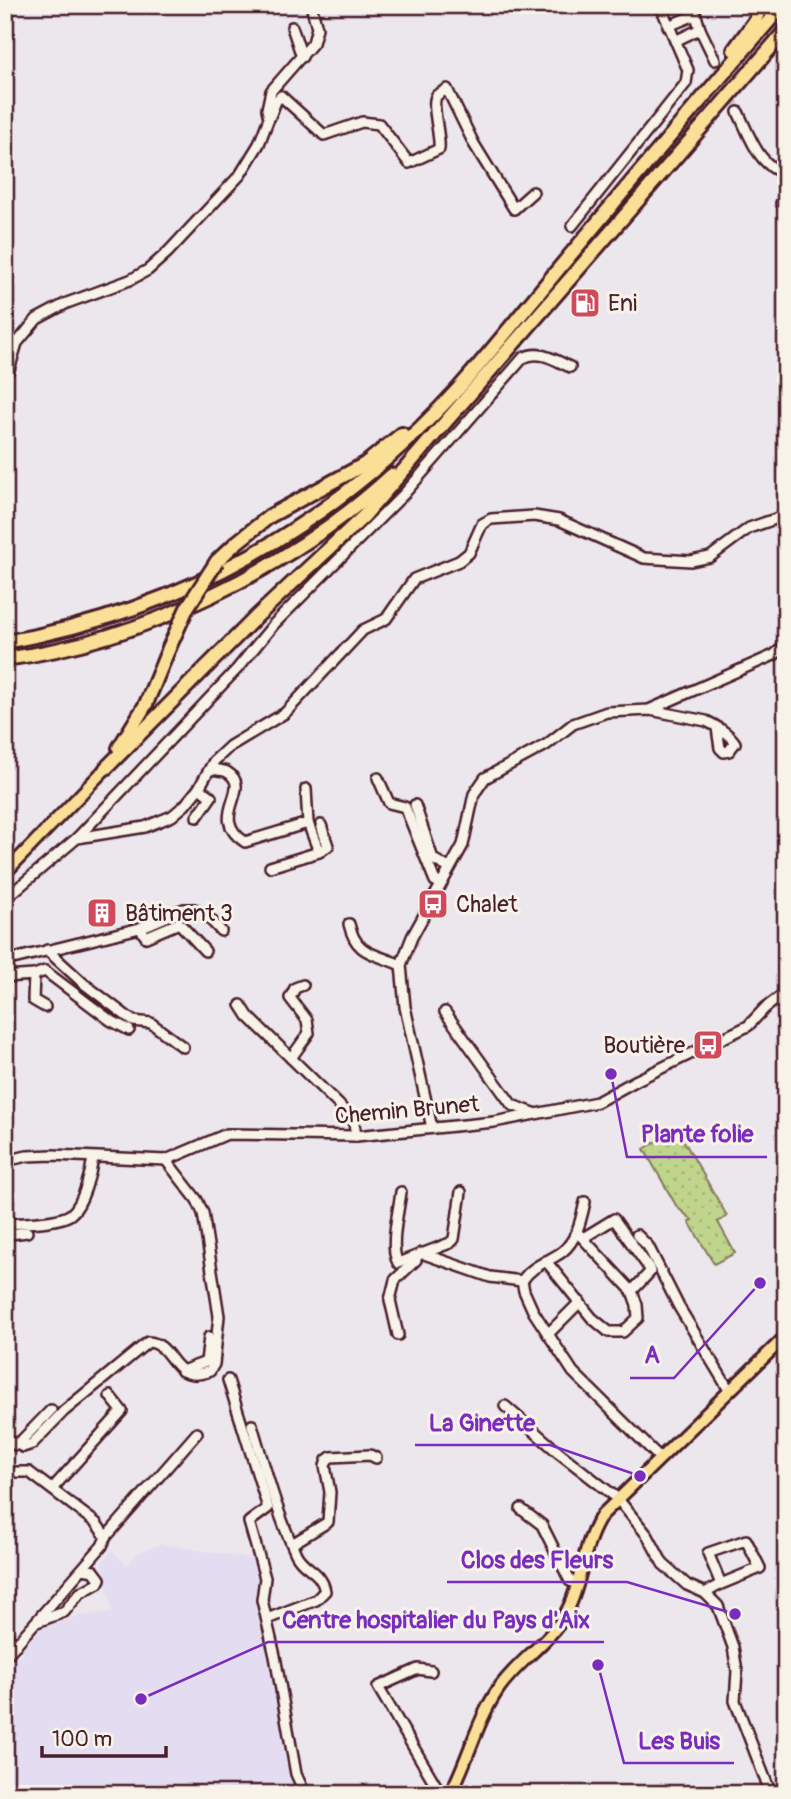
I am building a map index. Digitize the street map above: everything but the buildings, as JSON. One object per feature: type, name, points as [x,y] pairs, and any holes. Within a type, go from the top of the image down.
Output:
[{"type":"highway","points":[[687,115],[751,27],[761,5]]},
{"type":"highway","points":[[5,642],[54,633],[140,608],[226,570],[305,523],[356,486],[393,454],[457,390],[687,115],[783,5]]},
{"type":"highway","points":[[106,768],[256,617],[364,516],[786,30]]},
{"type":"highway","points":[[755,65],[786,36]]},
{"type":"highway","points":[[106,768],[146,704],[192,599],[217,561],[270,516],[365,464],[457,390]]},
{"type":"highway","points":[[5,659],[114,634],[192,603],[250,575],[292,550],[367,497],[435,436]]},
{"type":"main road","points":[[5,873],[106,768]]},
{"type":"main road","points":[[450,1794],[495,1694],[558,1624],[578,1584],[591,1534],[602,1515],[786,1335]]},
{"type":"street","points":[[269,118],[267,109],[271,91],[313,43],[317,28],[311,5]]},
{"type":"street","points":[[314,18],[317,5]]},
{"type":"street","points":[[572,226],[684,89],[688,70],[660,5]]},
{"type":"street","points":[[668,26],[694,10],[715,60]]},
{"type":"street","points":[[292,27],[302,57]]},
{"type":"street","points":[[675,41],[700,29]]},
{"type":"street","points":[[5,374],[18,344],[37,319],[67,303],[131,280],[148,270],[168,252],[240,175],[259,144],[276,101],[281,96],[324,135],[362,122],[379,124],[409,163],[439,149],[434,101],[437,95],[447,89],[482,158],[514,209],[533,192]]},
{"type":"street","points":[[738,112],[761,159],[775,170],[786,174]]},
{"type":"street","points":[[5,900],[77,838],[237,668],[274,624],[404,494],[523,358],[532,354],[544,355],[570,367]]},
{"type":"street","points":[[77,838],[145,827],[172,816],[185,805],[230,746],[285,713],[363,629],[386,619],[414,579],[458,561],[469,553],[482,524],[491,519],[534,516],[559,520],[644,558],[691,561],[710,557],[749,528],[778,518],[786,511]]},
{"type":"street","points":[[650,709],[774,655],[786,645]]},
{"type":"street","points":[[432,1128],[405,1007],[401,965],[412,937],[463,845],[474,794],[485,778],[546,745],[573,724],[593,715],[620,709],[650,709],[706,721],[717,728]]},
{"type":"street","points":[[210,769],[226,771],[233,779],[236,791],[228,818],[229,827],[245,842],[308,823]]},
{"type":"street","points":[[377,778],[390,803],[405,807],[435,881],[441,883]]},
{"type":"street","points":[[197,817],[211,797],[199,788]]},
{"type":"street","points":[[306,789],[308,823],[319,852]]},
{"type":"street","points":[[415,805],[433,859],[449,868]]},
{"type":"street","points":[[270,867],[319,852],[328,846],[321,825]]},
{"type":"street","points":[[5,961],[140,928],[184,909],[194,909],[207,916],[221,931]]},
{"type":"street","points":[[140,928],[146,937],[179,923],[205,951]]},
{"type":"street","points":[[349,924],[358,948],[401,965]]},
{"type":"street","points":[[47,950],[83,983],[133,1021],[151,1023],[183,1046]]},
{"type":"street","points":[[5,977],[34,975],[45,971],[110,1020],[129,1030]]},
{"type":"street","points":[[34,975],[33,1000],[45,1007]]},
{"type":"street","points":[[291,1058],[309,1033],[307,1020],[290,998],[295,988],[303,985]]},
{"type":"street","name":"Chemin Brunet","points":[[6,1159],[53,1155],[166,1160],[227,1134],[356,1136],[494,1122],[597,1102],[748,1026],[786,992]]},
{"type":"street","points":[[241,1005],[247,1016],[354,1123],[356,1136]]},
{"type":"street","points":[[444,1012],[512,1105],[535,1113]]},
{"type":"street","points":[[5,1224],[58,1219],[70,1215],[78,1205],[91,1172],[93,1158]]},
{"type":"street","points":[[5,1439],[23,1447],[32,1444],[64,1411],[148,1342],[156,1343],[189,1375],[209,1371],[214,1364],[219,1316],[203,1213],[197,1200],[166,1160]]},
{"type":"street","points":[[401,1192],[394,1257],[398,1263],[450,1243],[454,1239],[461,1192]]},
{"type":"street","points":[[580,1235],[585,1202]]},
{"type":"street","points":[[522,1281],[534,1268],[563,1251],[580,1235],[614,1219],[649,1268],[650,1272],[632,1291]]},
{"type":"street","points":[[5,1238],[10,1234],[27,1232]]},
{"type":"street","points":[[546,1261],[592,1318],[609,1332],[623,1332],[638,1318],[632,1291],[580,1235]]},
{"type":"street","points":[[637,1235],[648,1246],[679,1307],[729,1390]]},
{"type":"street","points":[[421,1253],[491,1277],[522,1281]]},
{"type":"street","points":[[398,1335],[390,1300],[395,1280],[421,1253]]},
{"type":"street","points":[[522,1281],[533,1311],[573,1372],[659,1457]]},
{"type":"street","points":[[548,1334],[580,1302]]},
{"type":"street","points":[[182,1371],[205,1362],[209,1337]]},
{"type":"street","points":[[228,1380],[268,1508],[249,1522],[265,1578],[262,1600],[296,1774],[304,1794]]},
{"type":"street","points":[[52,1489],[122,1411],[110,1396]]},
{"type":"street","points":[[505,1406],[617,1498],[648,1536],[663,1564],[687,1585],[705,1593],[718,1606],[733,1647],[737,1671],[735,1701],[771,1794]]},
{"type":"street","points":[[15,1445],[51,1410]]},
{"type":"street","points":[[252,1425],[278,1510],[298,1558],[316,1572],[325,1591],[316,1600],[267,1619]]},
{"type":"street","points":[[5,1657],[197,1433]]},
{"type":"street","points":[[292,1544],[328,1522],[330,1492],[325,1466],[327,1460],[331,1457],[370,1455],[376,1458]]},
{"type":"street","points":[[17,1472],[29,1472],[96,1523],[106,1537]]},
{"type":"street","points":[[521,1509],[542,1525],[570,1581],[578,1584]]},
{"type":"street","points":[[705,1593],[720,1584],[761,1568],[746,1540],[708,1553],[720,1584]]},
{"type":"street","points":[[35,1623],[64,1612],[80,1593],[95,1586],[100,1579],[97,1552]]},
{"type":"street","points":[[83,1569],[94,1571],[100,1579]]},
{"type":"street","points":[[5,1634],[16,1645]]},
{"type":"street","points":[[431,1671],[418,1669],[378,1687],[441,1794]]},
{"type":"shaded area","points":[[161,1544],[255,1559],[281,1729],[289,1768],[300,1794],[5,1794],[5,1668],[15,1657],[22,1655],[22,1649],[42,1628],[75,1617],[112,1611],[102,1562],[112,1551],[127,1565],[138,1553]]},
{"type":"green space","points":[[677,1129],[727,1216],[718,1222],[735,1253],[714,1264],[689,1222],[692,1220],[677,1207],[644,1149]]},
{"type":"tunnel","points":[[715,60],[738,112]]},
{"type":"place","name":"Eni","points":[[585,303]]},
{"type":"place","name":"Chalet","points":[[433,904]]},
{"type":"place","name":"Bâtiment 3","points":[[102,913]]},
{"type":"place","name":"Boutière","points":[[708,1045]]},
{"type":"place","name":"Plante folie","points":[[611,1074]]},
{"type":"place","name":"A","points":[[760,1283]]},
{"type":"place","name":"La Ginette","points":[[640,1476]]},
{"type":"place","name":"Clos des Fleurs","points":[[735,1614]]},
{"type":"place","name":"Les Buis","points":[[598,1665]]},
{"type":"place","name":"Centre hospitalier du Pays d'Aix","points":[[141,1699]]}]
